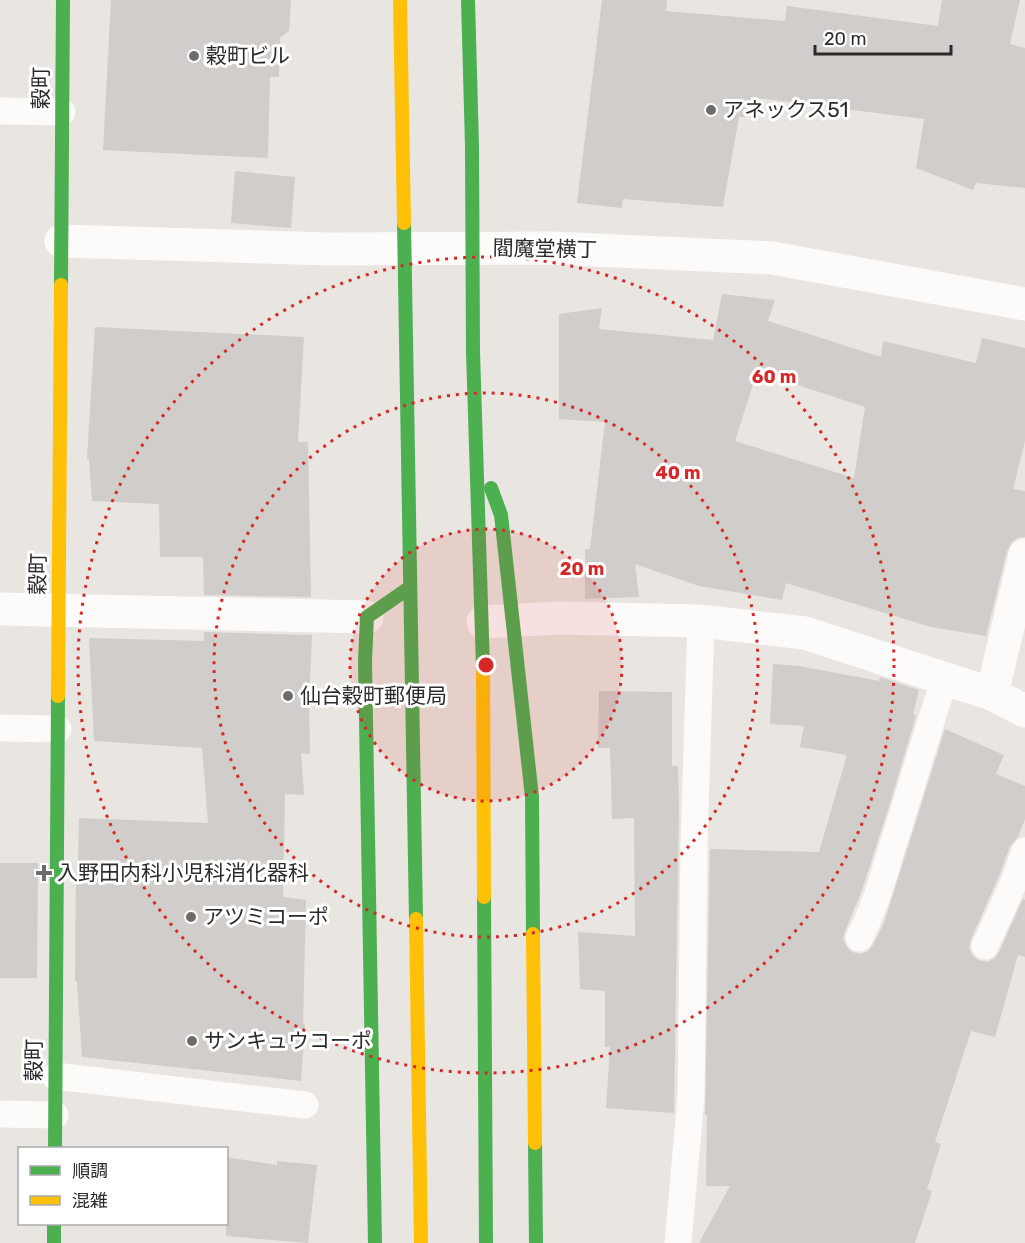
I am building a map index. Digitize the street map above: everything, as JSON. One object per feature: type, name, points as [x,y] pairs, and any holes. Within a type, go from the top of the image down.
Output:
[{"type":"street","name":"穀町","points":[[55,1147],[63,0]]},
{"type":"street","points":[[400,0],[421,1243]]},
{"type":"street","points":[[468,0],[472,146],[473,352],[477,447],[498,622],[532,797],[536,1243]]},
{"type":"street","name":"閻魔堂横丁","points":[[61,241],[328,249],[551,248],[772,258],[1025,304]]},
{"type":"street","points":[[477,447],[501,515],[486,1243]]},
{"type":"street","points":[[992,694],[1025,555]]},
{"type":"street","points":[[0,609],[367,617],[409,588]]},
{"type":"street","points":[[367,617],[365,661],[375,1243]]},
{"type":"street","points":[[498,622],[559,618],[700,621],[805,633],[992,694],[1025,711]]},
{"type":"street","points":[[54,1225],[54,1243]]},
{"type":"lane","points":[[0,111],[62,112]]},
{"type":"lane","points":[[678,1243],[692,1096],[694,844],[700,621]]},
{"type":"lane","points":[[859,938],[870,918],[899,828],[923,741],[945,679]]},
{"type":"lane","points":[[0,728],[58,729]]},
{"type":"lane","points":[[985,946],[1014,882],[1025,851]]},
{"type":"lane","points":[[55,1076],[305,1105]]},
{"type":"lane","points":[[0,1114],[55,1115]]},
{"type":"building","points":[[111,0],[291,0],[289,31],[280,38],[279,77],[270,77],[268,158],[103,150]]},
{"type":"building","points":[[602,0],[667,0],[666,11],[785,21],[787,6],[938,26],[942,0],[1020,0],[1010,44],[1025,48],[1025,188],[976,183],[973,190],[916,168],[924,119],[751,97],[749,117],[739,117],[723,207],[623,199],[622,208],[577,203]]},
{"type":"building","points":[[235,171],[295,177],[291,228],[231,223]]},
{"type":"building","points":[[722,294],[775,300],[768,321],[881,357],[883,341],[976,363],[982,338],[1025,348],[1025,441],[1013,489],[1025,491],[1025,537],[1019,537],[1012,542],[1007,551],[986,636],[931,627],[786,583],[782,600],[699,586],[635,564],[639,597],[585,599],[585,549],[590,549],[605,422],[559,419],[559,314],[602,308],[599,329],[713,340]],"holes":[[[757,372],[865,407],[854,478],[735,441]]]},
{"type":"building","points":[[95,327],[304,337],[298,442],[308,442],[311,597],[204,595],[203,557],[160,557],[159,504],[92,501],[89,459],[87,459]]},
{"type":"building","points":[[204,632],[312,635],[309,702],[310,754],[301,753],[304,795],[285,794],[283,897],[306,900],[303,1024],[305,1024],[301,1081],[82,1057],[77,981],[75,981],[76,863],[78,863],[79,818],[208,823],[202,748],[94,741],[89,638],[204,641]]},
{"type":"building","points":[[773,664],[799,666],[879,681],[880,677],[919,690],[913,714],[916,716],[890,803],[862,890],[843,938],[846,946],[852,952],[860,954],[868,951],[884,923],[945,729],[1004,755],[996,774],[1025,786],[1025,819],[1018,837],[1010,846],[969,947],[972,955],[978,960],[987,962],[995,958],[1023,899],[1025,900],[1025,957],[1018,955],[995,1037],[971,1031],[935,1142],[941,1144],[927,1189],[932,1191],[915,1243],[699,1243],[730,1186],[706,1186],[707,1115],[705,1115],[710,849],[819,852],[847,755],[800,747],[804,726],[770,724]]},
{"type":"building","points":[[599,691],[672,692],[672,766],[678,766],[679,808],[674,1113],[606,1108],[610,1047],[605,1047],[605,991],[580,989],[578,932],[635,936],[634,818],[612,819],[610,748],[598,748]]},
{"type":"building","points":[[0,863],[38,863],[37,978],[0,978]]},
{"type":"building","points":[[228,1157],[277,1165],[277,1161],[317,1165],[308,1243],[226,1236]]},
{"type":"traffic: fast","points":[[61,285],[63,0]]},
{"type":"traffic: fast","points":[[468,0],[472,146],[473,352],[483,667]]},
{"type":"traffic: fast","points":[[404,223],[416,919]]},
{"type":"traffic: fast","points":[[491,488],[501,515],[532,797],[533,934]]},
{"type":"traffic: fast","points":[[375,1243],[365,661],[367,617],[409,588]]},
{"type":"traffic: fast","points":[[55,1147],[58,696]]},
{"type":"traffic: fast","points":[[484,897],[486,1243]]},
{"type":"traffic: fast","points":[[535,1143],[536,1243]]},
{"type":"traffic: fast","points":[[54,1225],[54,1243]]},
{"type":"traffic: slow","points":[[400,0],[404,223]]},
{"type":"traffic: slow","points":[[58,696],[61,285]]},
{"type":"traffic: slow","points":[[483,667],[484,897]]},
{"type":"traffic: slow","points":[[416,919],[421,1243]]},
{"type":"traffic: slow","points":[[533,934],[535,1143]]},
{"type":"place","name":"穀町ビル","points":[[194,56]]},
{"type":"place","name":"アネックス51","points":[[711,110]]},
{"type":"place","name":"仙台穀町郵便局","points":[[288,696]]},
{"type":"place","name":"入野田内科小児科消化器科","points":[[44,873]]},
{"type":"place","name":"アツミコーポ","points":[[191,917]]},
{"type":"place","name":"サンキュウコーポ","points":[[192,1041]]}]
